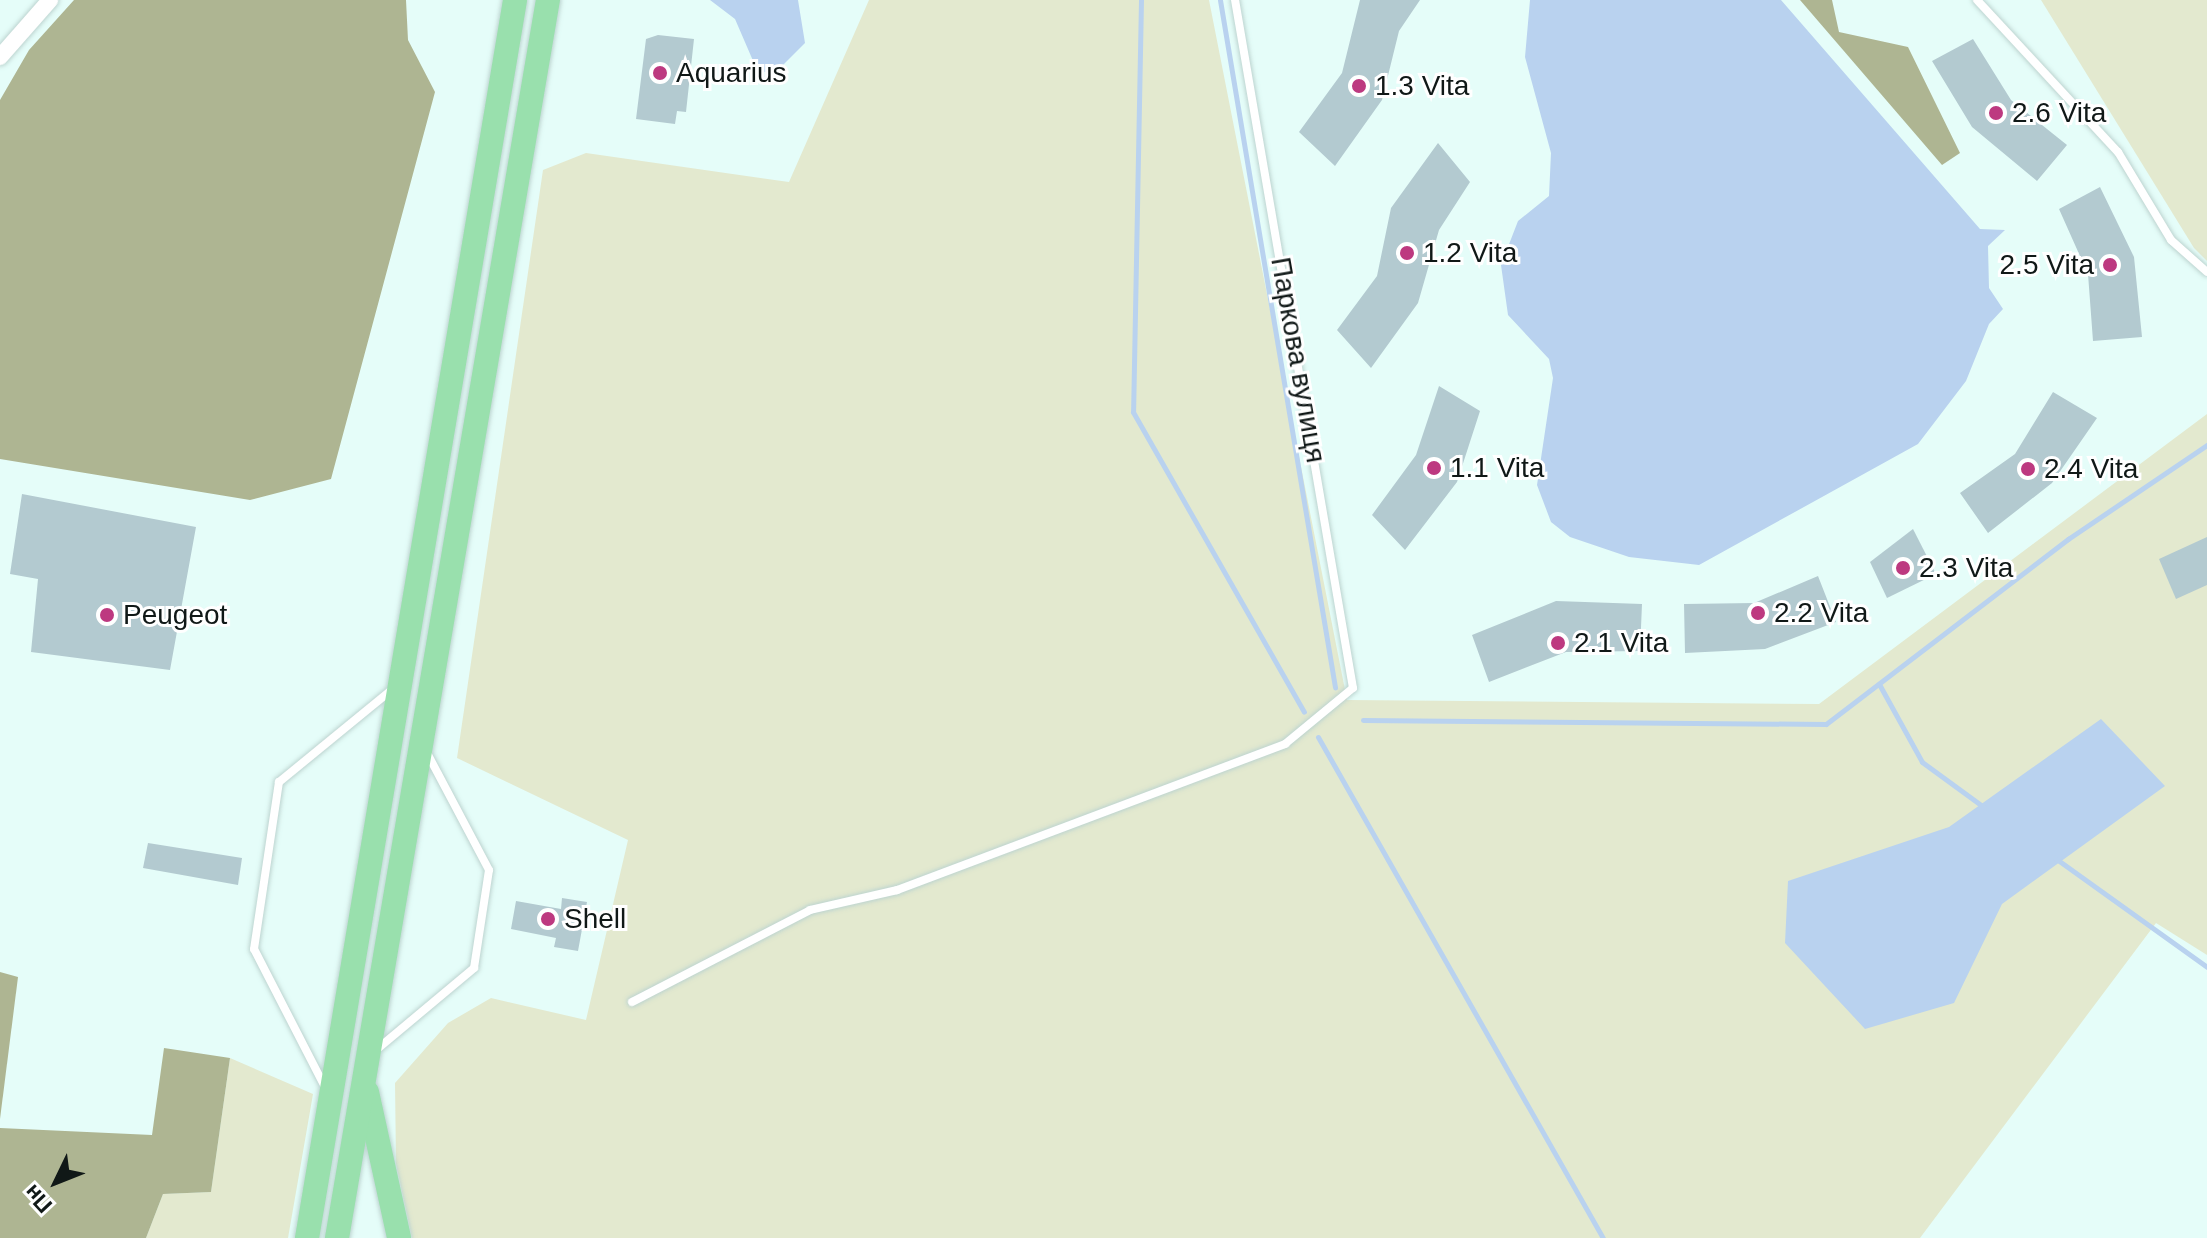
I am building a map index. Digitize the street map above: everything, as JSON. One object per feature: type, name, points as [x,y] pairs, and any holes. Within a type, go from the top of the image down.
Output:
[{"type":"main road","points":[[307,1238],[404,680],[515,0]]},
{"type":"main road","points":[[337,1238],[548,0]]},
{"type":"main road","points":[[365,1067],[399,1238]]},
{"type":"street","points":[[0,57],[50,0]]},
{"type":"lane","name":"Паркова вулиця","points":[[632,1002],[810,910],[897,890],[1255,755],[1330,711],[1353,688],[1235,0]]},
{"type":"lane","points":[[1977,0],[2109,141],[2171,240],[2207,272]]},
{"type":"lane","points":[[332,1102],[254,949],[279,782],[404,680]]},
{"type":"lane","points":[[365,1067],[474,968],[489,870],[420,741]]},
{"type":"green space","points":[[74,0],[406,0],[408,40],[435,92],[331,479],[250,500],[0,459],[0,100],[29,50]]},
{"type":"green space","points":[[869,0],[1209,0],[1347,700],[1819,704],[2207,414],[2207,955],[2156,923],[1920,1238],[412,1238],[396,1164],[395,1083],[448,1023],[491,998],[586,1020],[628,840],[457,758],[543,170],[586,153],[789,182]]},
{"type":"green space","points":[[1800,0],[1832,0],[1839,32],[1908,47],[1960,153],[1942,165]]},
{"type":"green space","points":[[2041,0],[2207,0],[2207,261],[2194,248]]},
{"type":"green space","points":[[0,972],[18,977],[0,1119]]},
{"type":"green space","points":[[164,1048],[230,1058],[211,1192],[163,1194],[146,1238],[0,1238],[0,1128],[152,1135]]},
{"type":"green space","points":[[230,1058],[313,1094],[288,1238],[146,1238],[163,1194],[211,1192]]},
{"type":"water","points":[[710,0],[798,0],[805,43],[774,74],[757,70],[735,19]]},
{"type":"water","points":[[1530,0],[1781,0],[1980,229],[2005,230],[1988,246],[1989,288],[2003,309],[1989,324],[1966,381],[1918,444],[1699,565],[1629,557],[1570,537],[1551,522],[1537,485],[1553,378],[1549,359],[1508,315],[1501,265],[1518,221],[1549,196],[1551,153],[1525,57]]},
{"type":"water","points":[[2101,719],[2165,786],[2002,904],[1954,1003],[1865,1029],[1785,943],[1788,881],[1949,827]]},
{"type":"building","name":"1.3 Vita","points":[[1360,0],[1420,0],[1399,31],[1382,100],[1335,166],[1299,132],[1342,73]]},
{"type":"building","points":[[658,35],[694,39],[686,112],[677,111],[675,124],[636,119],[646,39]]},
{"type":"building","name":"2.6 Vita","points":[[1973,39],[2011,100],[2067,145],[2037,181],[1972,127],[1932,61]]},
{"type":"building","name":"1.2 Vita","points":[[1438,143],[1470,182],[1439,230],[1418,303],[1371,368],[1337,330],[1377,276],[1391,208]]},
{"type":"building","name":"2.5 Vita","points":[[2100,187],[2134,257],[2142,337],[2093,341],[2088,274],[2059,209]]},
{"type":"building","name":"1.1 Vita","points":[[1439,386],[1480,411],[1457,482],[1405,550],[1372,515],[1416,455]]},
{"type":"building","name":"2.4 Vita","points":[[2053,392],[2097,418],[2052,483],[1988,533],[1960,493],[2015,454]]},
{"type":"building","name":"Peugeot","points":[[22,494],[196,527],[170,670],[31,652],[38,579],[10,574]]},
{"type":"building","name":"2.3 Vita","points":[[1913,529],[1936,574],[1887,598],[1870,562]]},
{"type":"building","points":[[2207,537],[2207,585],[2176,599],[2159,559]]},
{"type":"building","name":"2.2 Vita","points":[[1818,576],[1836,622],[1765,649],[1685,653],[1684,604],[1754,603]]},
{"type":"building","name":"2.1 Vita","points":[[1556,601],[1642,604],[1640,651],[1566,652],[1489,682],[1472,635]]},
{"type":"building","points":[[148,843],[242,858],[238,885],[143,868]]},
{"type":"building","name":"Shell","points":[[562,898],[587,902],[578,951],[554,947],[556,938],[511,929],[516,901],[561,909]]},
{"type":"waterway","points":[[1141,0],[1133,412],[1304,712]]},
{"type":"waterway","points":[[1220,0],[1335,687]]},
{"type":"waterway","points":[[1363,720],[1826,724],[2068,539],[2207,445]]},
{"type":"waterway","points":[[1879,684],[1922,762],[1985,808]]},
{"type":"waterway","points":[[1318,737],[1603,1238]]},
{"type":"waterway","points":[[2055,858],[2207,967]]},
{"type":"place","name":"Aquarius","points":[[660,73]]},
{"type":"place","name":"1.3 Vita","points":[[1359,86]]},
{"type":"place","name":"2.6 Vita","points":[[1996,113]]},
{"type":"place","name":"1.2 Vita","points":[[1407,253]]},
{"type":"place","name":"2.5 Vita","points":[[2110,265]]},
{"type":"place","name":"1.1 Vita","points":[[1434,468]]},
{"type":"place","name":"2.4 Vita","points":[[2028,469]]},
{"type":"place","name":"2.3 Vita","points":[[1903,568]]},
{"type":"place","name":"2.2 Vita","points":[[1758,613]]},
{"type":"place","name":"Peugeot","points":[[107,615]]},
{"type":"place","name":"2.1 Vita","points":[[1558,643]]},
{"type":"place","name":"Shell","points":[[548,919]]}]
